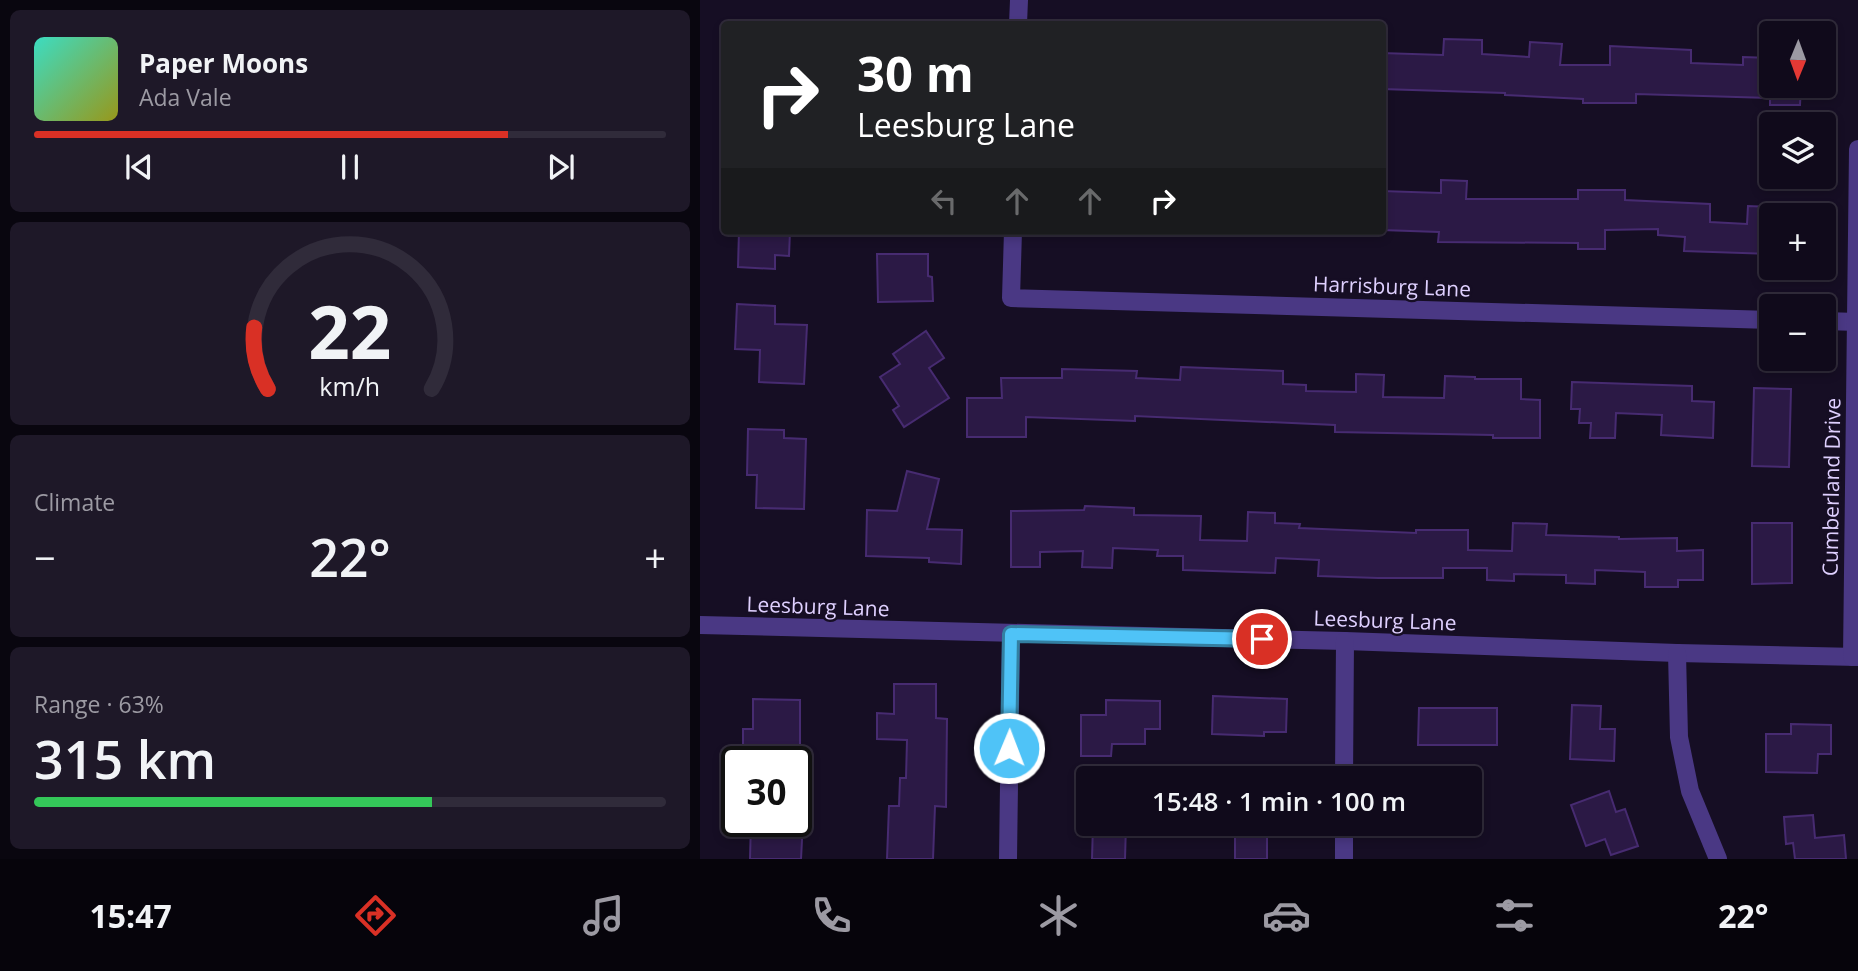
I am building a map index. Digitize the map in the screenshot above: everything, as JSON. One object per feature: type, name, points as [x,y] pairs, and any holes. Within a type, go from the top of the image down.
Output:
[{"type":"street","points":[[1018,21],[1019,0]]},
{"type":"street","name":"Cumberland Drive","points":[[1855,657],[1858,149]]},
{"type":"street","name":"Harrisburg Lane","points":[[1013,235],[1011,298],[1759,320]]},
{"type":"street","points":[[1836,321],[1857,322]]},
{"type":"street","name":"Leesburg Lane","points":[[700,625],[1855,657]]},
{"type":"street","points":[[1008,859],[1011,634]]},
{"type":"street","points":[[1344,766],[1345,641]]},
{"type":"street","points":[[1677,653],[1679,737],[1690,791],[1717,859]]},
{"type":"street","points":[[1344,836],[1344,859]]},
{"type":"building","points":[[1444,39],[1482,40],[1482,54],[1529,57],[1530,42],[1562,44],[1560,65],[1610,65],[1610,46],[1691,50],[1691,63],[1743,65],[1743,57],[1759,58],[1759,98],[1636,94],[1636,103],[1583,103],[1583,99],[1505,93],[1386,89],[1386,53],[1443,55]]},
{"type":"building","points":[[1770,98],[1800,98],[1800,105],[1770,105]]},
{"type":"building","points":[[1441,180],[1467,181],[1466,199],[1578,199],[1578,190],[1625,190],[1625,200],[1710,204],[1710,222],[1747,224],[1748,206],[1759,206],[1759,254],[1684,251],[1685,237],[1658,235],[1658,229],[1605,230],[1605,249],[1578,249],[1578,243],[1438,242],[1439,232],[1386,230],[1386,191],[1441,193]]},
{"type":"building","points":[[739,235],[790,235],[789,256],[775,255],[775,269],[738,267]]},
{"type":"building","points":[[877,254],[928,254],[928,276],[932,277],[933,301],[878,302]]},
{"type":"building","points":[[737,304],[775,306],[775,324],[807,325],[804,384],[759,382],[760,350],[735,349]]},
{"type":"building","points":[[926,331],[944,358],[929,368],[949,398],[904,427],[893,410],[899,406],[880,377],[900,364],[893,354]]},
{"type":"building","points":[[1181,367],[1283,371],[1283,384],[1306,385],[1306,391],[1356,392],[1356,374],[1384,375],[1383,397],[1444,398],[1445,376],[1521,379],[1521,399],[1540,400],[1540,438],[1335,432],[1335,425],[1135,416],[1135,421],[1026,417],[1026,437],[967,437],[967,398],[1002,398],[1001,378],[1062,378],[1062,369],[1137,371],[1136,378],[1180,380]]},
{"type":"building","points":[[1572,382],[1692,386],[1692,401],[1714,402],[1713,438],[1661,435],[1662,415],[1616,413],[1615,438],[1590,438],[1591,423],[1579,423],[1580,409],[1571,409]]},
{"type":"building","points":[[1754,388],[1791,389],[1789,467],[1752,466]]},
{"type":"building","points":[[748,429],[784,430],[784,438],[806,439],[804,509],[756,508],[757,475],[747,475]]},
{"type":"building","points":[[907,471],[939,479],[927,529],[962,530],[961,564],[929,562],[929,558],[866,556],[867,510],[897,511]]},
{"type":"building","points":[[1085,506],[1134,508],[1134,515],[1201,516],[1200,540],[1247,541],[1248,512],[1275,513],[1275,523],[1300,524],[1299,528],[1416,533],[1416,530],[1468,530],[1468,550],[1512,551],[1513,523],[1547,524],[1546,535],[1619,539],[1677,538],[1677,551],[1703,550],[1703,580],[1678,580],[1678,587],[1645,587],[1645,572],[1595,570],[1595,584],[1566,583],[1566,575],[1514,574],[1514,581],[1487,580],[1487,568],[1443,568],[1443,578],[1318,576],[1319,560],[1276,558],[1275,573],[1183,570],[1183,556],[1157,556],[1158,550],[1113,548],[1112,568],[1082,567],[1083,551],[1040,552],[1040,567],[1011,567],[1011,511],[1084,510]]},
{"type":"building","points":[[1752,523],[1792,523],[1792,583],[1752,584]]},
{"type":"building","points":[[894,684],[936,684],[936,718],[947,719],[946,807],[935,806],[933,859],[887,859],[889,806],[899,806],[900,778],[906,778],[907,740],[877,739],[877,713],[894,714]]},
{"type":"building","points":[[1213,696],[1287,699],[1286,732],[1264,732],[1264,736],[1212,734]]},
{"type":"building","points":[[753,699],[800,700],[800,746],[743,746],[743,729],[753,729]]},
{"type":"building","points":[[1106,700],[1160,701],[1160,729],[1145,729],[1145,744],[1112,744],[1111,756],[1081,756],[1081,715],[1106,715]]},
{"type":"building","points":[[1572,705],[1601,706],[1600,729],[1615,729],[1614,761],[1570,759]]},
{"type":"building","points":[[1419,708],[1497,708],[1497,745],[1418,745]]},
{"type":"building","points":[[1791,724],[1831,725],[1831,754],[1818,754],[1817,773],[1766,772],[1766,734],[1791,734]]},
{"type":"building","points":[[1609,791],[1616,812],[1625,809],[1638,846],[1611,855],[1605,839],[1586,846],[1571,805]]},
{"type":"building","points":[[1813,815],[1815,838],[1844,835],[1846,859],[1795,859],[1793,843],[1786,844],[1784,817]]},
{"type":"building","points":[[1093,836],[1126,836],[1125,859],[1092,859]]},
{"type":"building","points":[[1235,836],[1267,836],[1267,859],[1235,859]]},
{"type":"building","points":[[751,837],[802,837],[801,859],[750,859]]},
{"type":"route","points":[[1009,748],[1011,634],[1262,639]]}]
